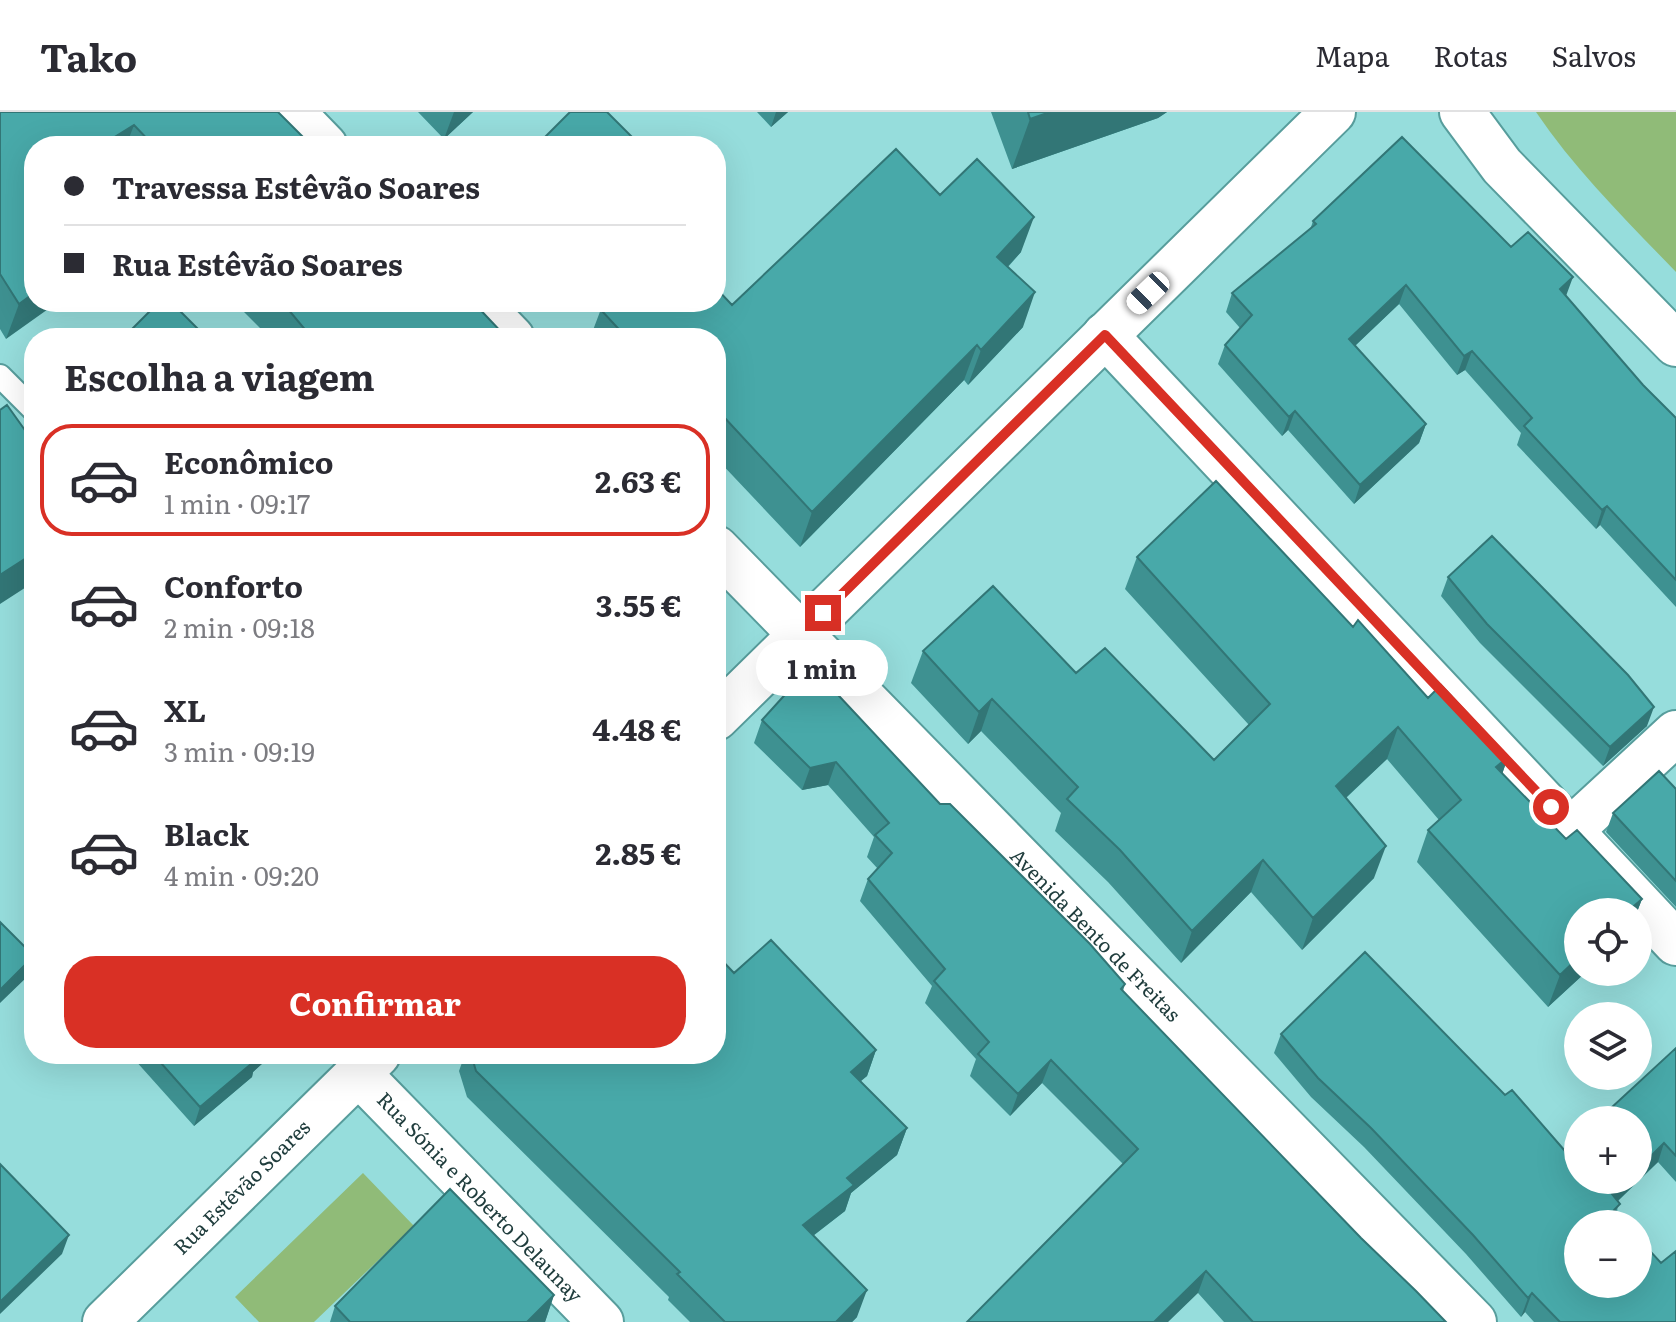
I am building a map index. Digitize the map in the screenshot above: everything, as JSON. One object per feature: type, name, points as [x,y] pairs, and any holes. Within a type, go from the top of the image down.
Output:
[{"type":"street","points":[[292,112],[315,136]]},
{"type":"street","points":[[726,708],[1333,112]]},
{"type":"street","points":[[1462,112],[1502,166],[1676,344]]},
{"type":"street","points":[[487,312],[502,328]]},
{"type":"street","points":[[1105,335],[1676,943]]},
{"type":"street","name":"Avenida Bento de Freitas","points":[[726,558],[1474,1322]]},
{"type":"street","points":[[1572,829],[1676,733]]},
{"type":"street","name":"Rua Estêvão Soares","points":[[105,1322],[368,1064]]},
{"type":"street","name":"Rua Sónia e Roberto Delaunay","points":[[368,1064],[601,1322]]},
{"type":"lane","points":[[0,376],[24,400]]},
{"type":"green space","points":[[1536,112],[1676,112],[1676,272],[1585,175]]},
{"type":"green space","points":[[363,1173],[414,1226],[314,1322],[259,1322],[235,1297]]},
{"type":"building","points":[[0,112],[278,112],[302,136],[144,136],[134,125],[116,136],[24,136],[24,300],[19,304],[0,274]]},
{"type":"building","points":[[570,112],[607,112],[631,136],[546,136]]},
{"type":"building","points":[[1028,112],[1050,112],[1030,119]]},
{"type":"building","points":[[1402,137],[1511,247],[1528,232],[1573,277],[1560,289],[1643,385],[1676,418],[1676,580],[1607,506],[1602,510],[1524,426],[1532,418],[1472,351],[1464,356],[1406,285],[1349,339],[1426,424],[1360,485],[1295,411],[1289,417],[1225,345],[1252,315],[1232,293],[1316,224],[1313,221]]},
{"type":"building","points":[[896,149],[940,195],[977,159],[1034,217],[997,257],[1035,292],[981,350],[977,345],[812,512],[726,419],[726,328],[618,328],[603,312],[726,312],[726,299],[732,305]]},
{"type":"building","points":[[149,312],[181,312],[197,328],[133,328]]},
{"type":"building","points":[[290,312],[482,312],[498,328],[304,328]]},
{"type":"building","points":[[7,405],[24,429],[24,559],[0,575],[0,410]]},
{"type":"building","points":[[1216,481],[1353,627],[1358,620],[1428,698],[1441,685],[1508,757],[1496,767],[1566,839],[1577,830],[1641,898],[1564,898],[1564,971],[1560,975],[1428,830],[1461,800],[1398,727],[1336,786],[1386,846],[1313,918],[1263,860],[1192,931],[1120,850],[1067,799],[1078,787],[992,699],[979,712],[923,651],[993,586],[1076,673],[1105,648],[1214,760],[1270,704],[1137,557]]},
{"type":"building","points":[[1492,536],[1628,675],[1654,707],[1610,747],[1487,624],[1448,577]]},
{"type":"building","points":[[811,666],[940,804],[950,804],[1090,944],[1125,984],[1121,989],[1446,1322],[1253,1322],[1206,1271],[1154,1322],[967,1322],[1138,1149],[1051,1060],[1018,1094],[978,1054],[989,1042],[934,981],[945,969],[868,879],[892,853],[875,835],[889,823],[836,762],[810,768],[762,720]]},
{"type":"building","points":[[1659,771],[1676,789],[1676,881],[1613,813]]},
{"type":"building","points":[[0,922],[24,946],[24,966],[0,990]]},
{"type":"building","points":[[771,940],[876,1050],[851,1072],[907,1128],[847,1178],[854,1185],[803,1225],[867,1290],[836,1322],[725,1322],[677,1274],[680,1272],[476,1071],[474,1064],[726,1064],[726,965],[734,973]]},
{"type":"building","points":[[1365,952],[1505,1095],[1512,1090],[1564,1150],[1564,1194],[1612,1194],[1620,1204],[1614,1210],[1564,1210],[1564,1298],[1652,1298],[1652,1253],[1661,1263],[1676,1251],[1676,1322],[1560,1322],[1532,1293],[1528,1298],[1371,1128],[1318,1078],[1281,1034]]},
{"type":"building","points":[[1676,1048],[1676,1156],[1664,1143],[1652,1155],[1652,1106],[1613,1106],[1630,1090],[1652,1090],[1652,1070]]},
{"type":"building","points":[[162,1064],[251,1064],[200,1107]]},
{"type":"building","points":[[0,1164],[69,1235],[0,1302]]},
{"type":"building","points":[[450,1189],[554,1295],[527,1322],[350,1322],[335,1306]]},
{"type":"route","points":[[823,613],[1105,335],[1551,807]]}]
